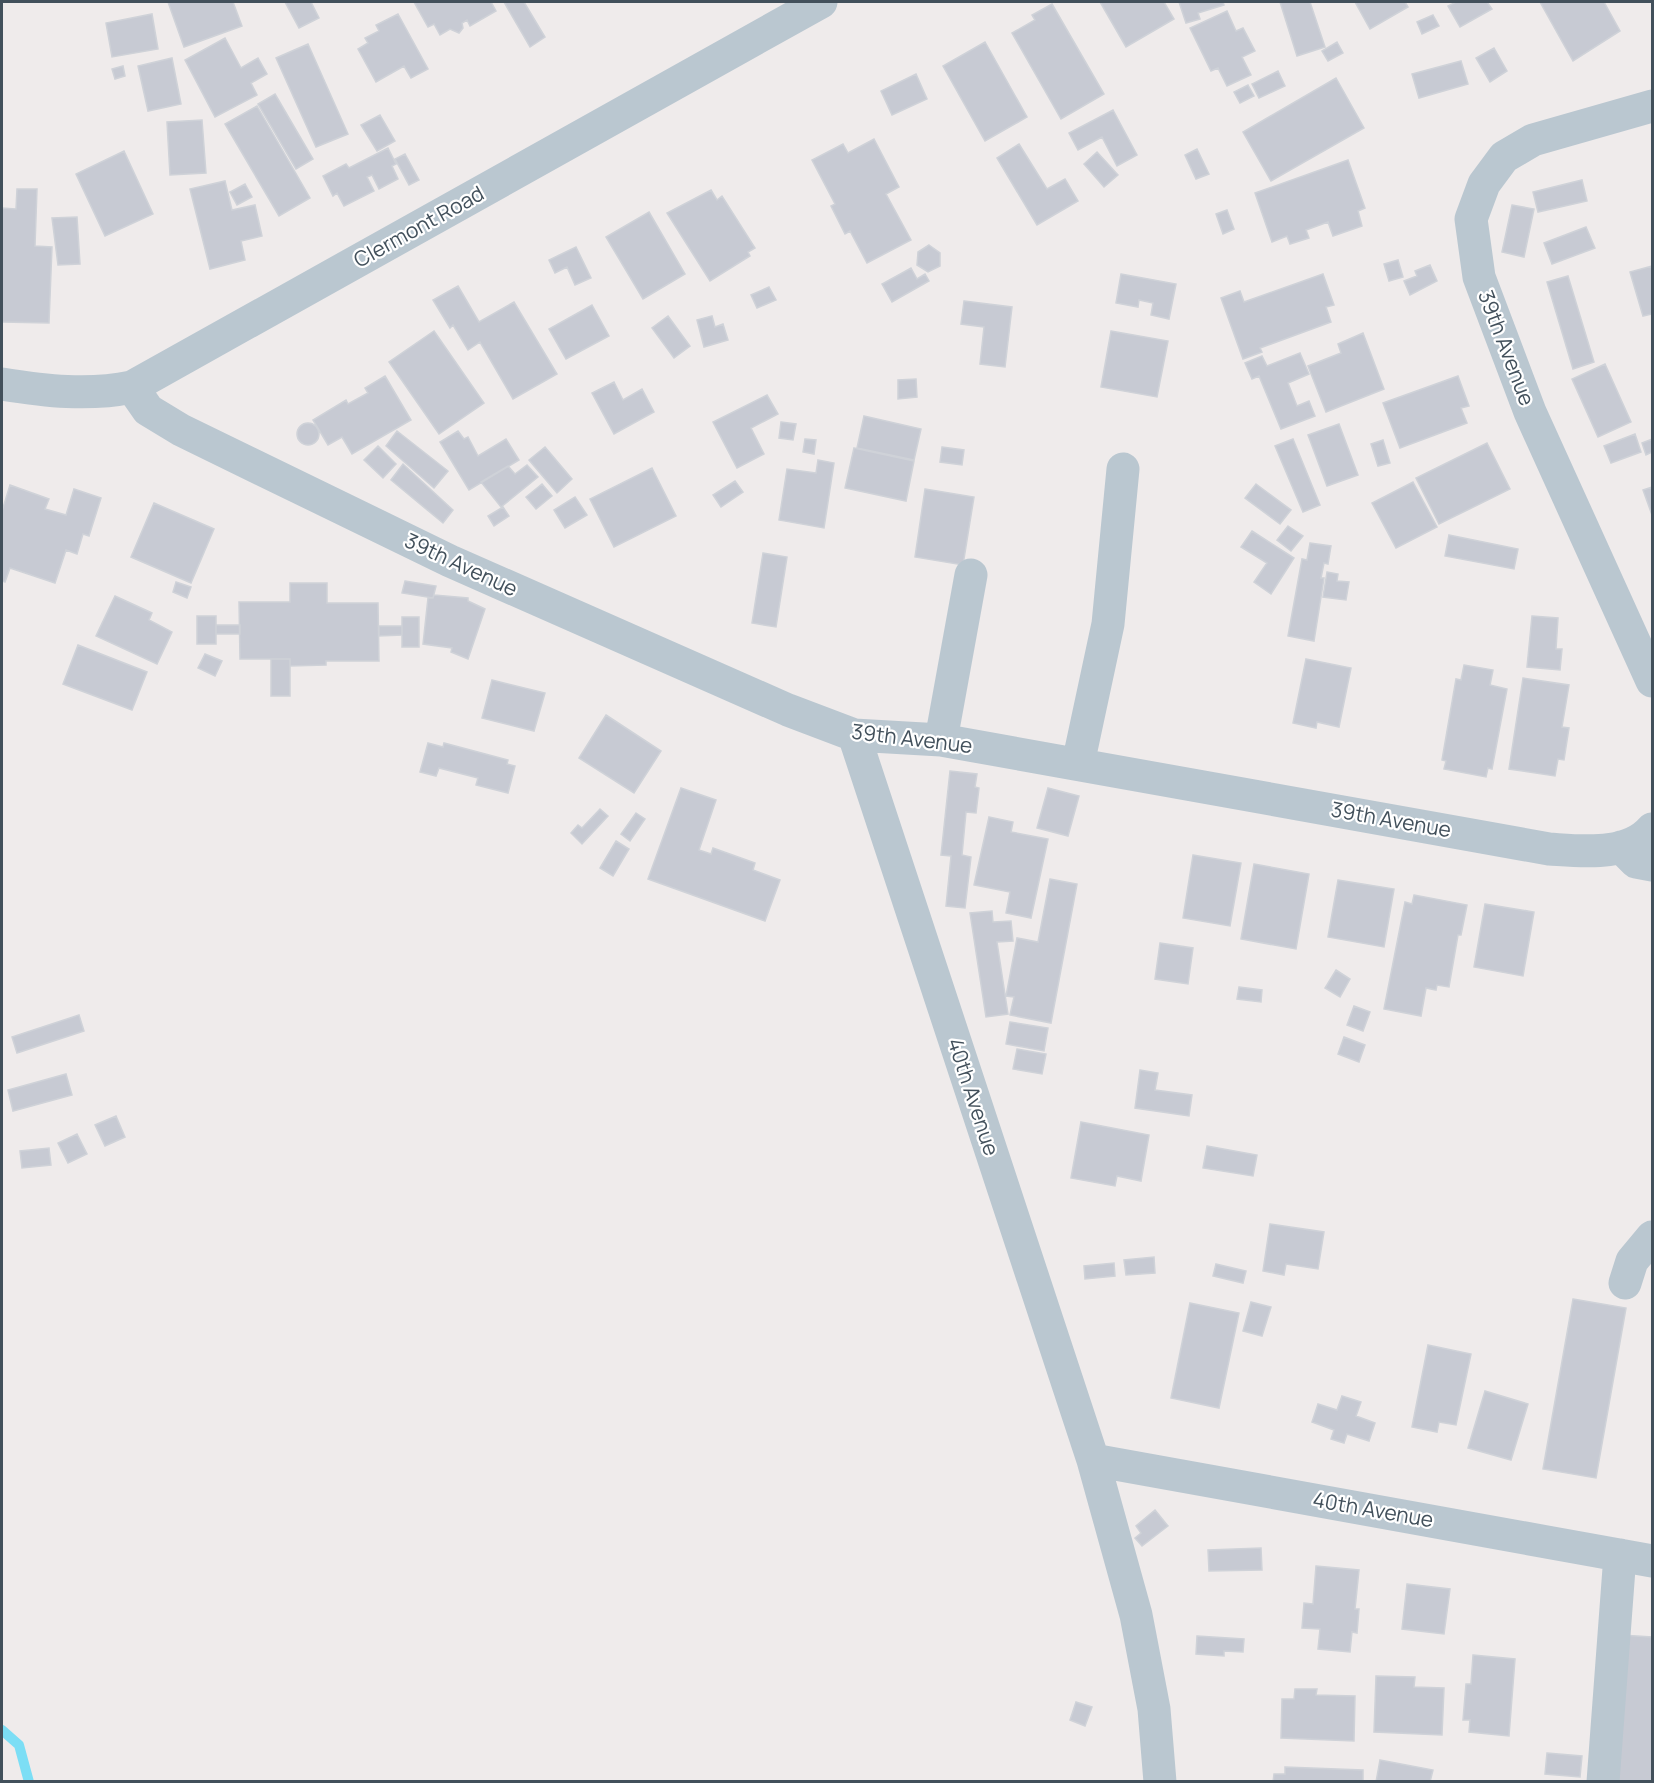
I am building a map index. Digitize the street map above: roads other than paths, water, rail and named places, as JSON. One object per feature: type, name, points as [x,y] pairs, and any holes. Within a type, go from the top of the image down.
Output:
[{"type":"street","name":"Clermont Road","points":[[2,384],[67,393],[104,393],[132,387],[820,2]]},
{"type":"street","name":"39th Avenue","points":[[1653,106],[1533,140],[1504,156],[1484,184],[1471,219],[1479,277],[1530,412],[1653,681]]},
{"type":"street","name":"39th Avenue","points":[[132,387],[148,410],[181,430],[450,561],[789,710],[854,735],[941,740],[1549,849],[1585,851],[1621,848],[1653,829]]},
{"type":"street","points":[[1078,764],[1108,624],[1123,469]]},
{"type":"street","points":[[941,740],[971,575]]},
{"type":"street","name":"40th Avenue","points":[[854,735],[1093,1460],[1136,1615],[1154,1709],[1160,1782]]},
{"type":"street","points":[[1621,848],[1636,862],[1653,865]]},
{"type":"street","points":[[1624,1283],[1632,1261],[1653,1237]]},
{"type":"street","name":"40th Avenue","points":[[1093,1460],[1653,1561]]},
{"type":"street","points":[[1603,1782],[1620,1555]]},
{"type":"waterway","points":[[2,1730],[19,1745],[29,1782]]}]
